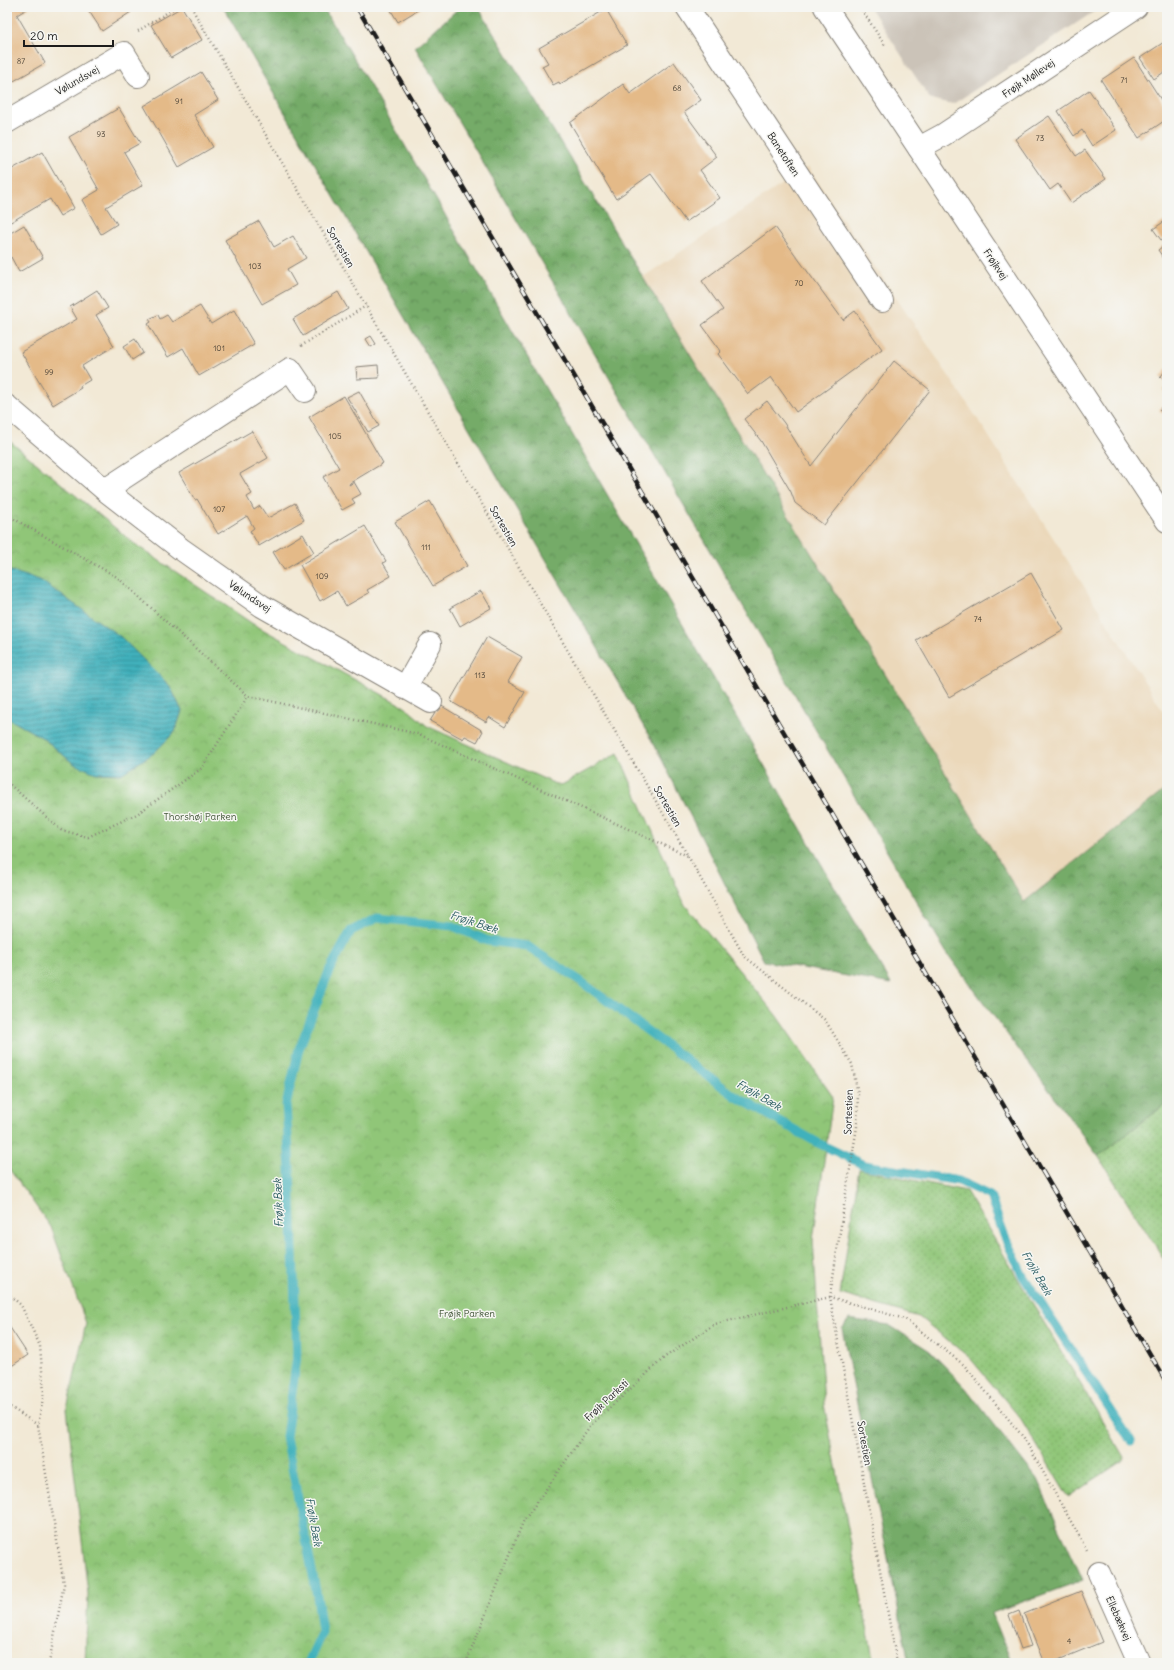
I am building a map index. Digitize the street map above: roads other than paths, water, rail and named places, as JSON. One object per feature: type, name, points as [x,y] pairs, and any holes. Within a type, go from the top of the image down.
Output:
[{"type":"street","name":"Banetoften","points":[[687,7],[882,301]]},
{"type":"street","name":"Frøjkvej","points":[[826,7],[1167,521]]},
{"type":"street","name":"Frøjk Møllevej","points":[[919,148],[943,134],[1136,7]]},
{"type":"street","name":"Vølundsvej","points":[[7,122],[124,53],[138,76]]},
{"type":"street","points":[[105,490],[290,369],[305,391]]},
{"type":"street","name":"Vølundsvej","points":[[7,406],[105,490],[181,549],[262,606],[431,702]]},
{"type":"street","points":[[405,688],[430,644]]},
{"type":"street","name":"Ellebækvej","points":[[1099,1573],[1140,1663]]},
{"type":"water","points":[[7,570],[40,580],[121,637],[170,686],[182,711],[175,732],[154,753],[121,774],[96,773],[74,764],[43,738],[7,718]]},
{"type":"waterway","name":"Frøjk Bæk","points":[[308,1663],[322,1632],[317,1596],[286,1437],[297,1356],[286,1105],[299,1049],[330,969],[351,931],[377,918],[453,926],[488,941],[527,946],[579,980],[735,1096],[818,1143],[864,1165],[959,1181],[990,1196],[1004,1235],[1023,1276],[1131,1441]]},
{"type":"railway","points":[[357,7],[1167,1383]]},
{"type":"park label","name":"Thorshøj Parken","points":[[200,816]]},
{"type":"park label","name":"Frøjk Parken","points":[[467,1313]]}]
